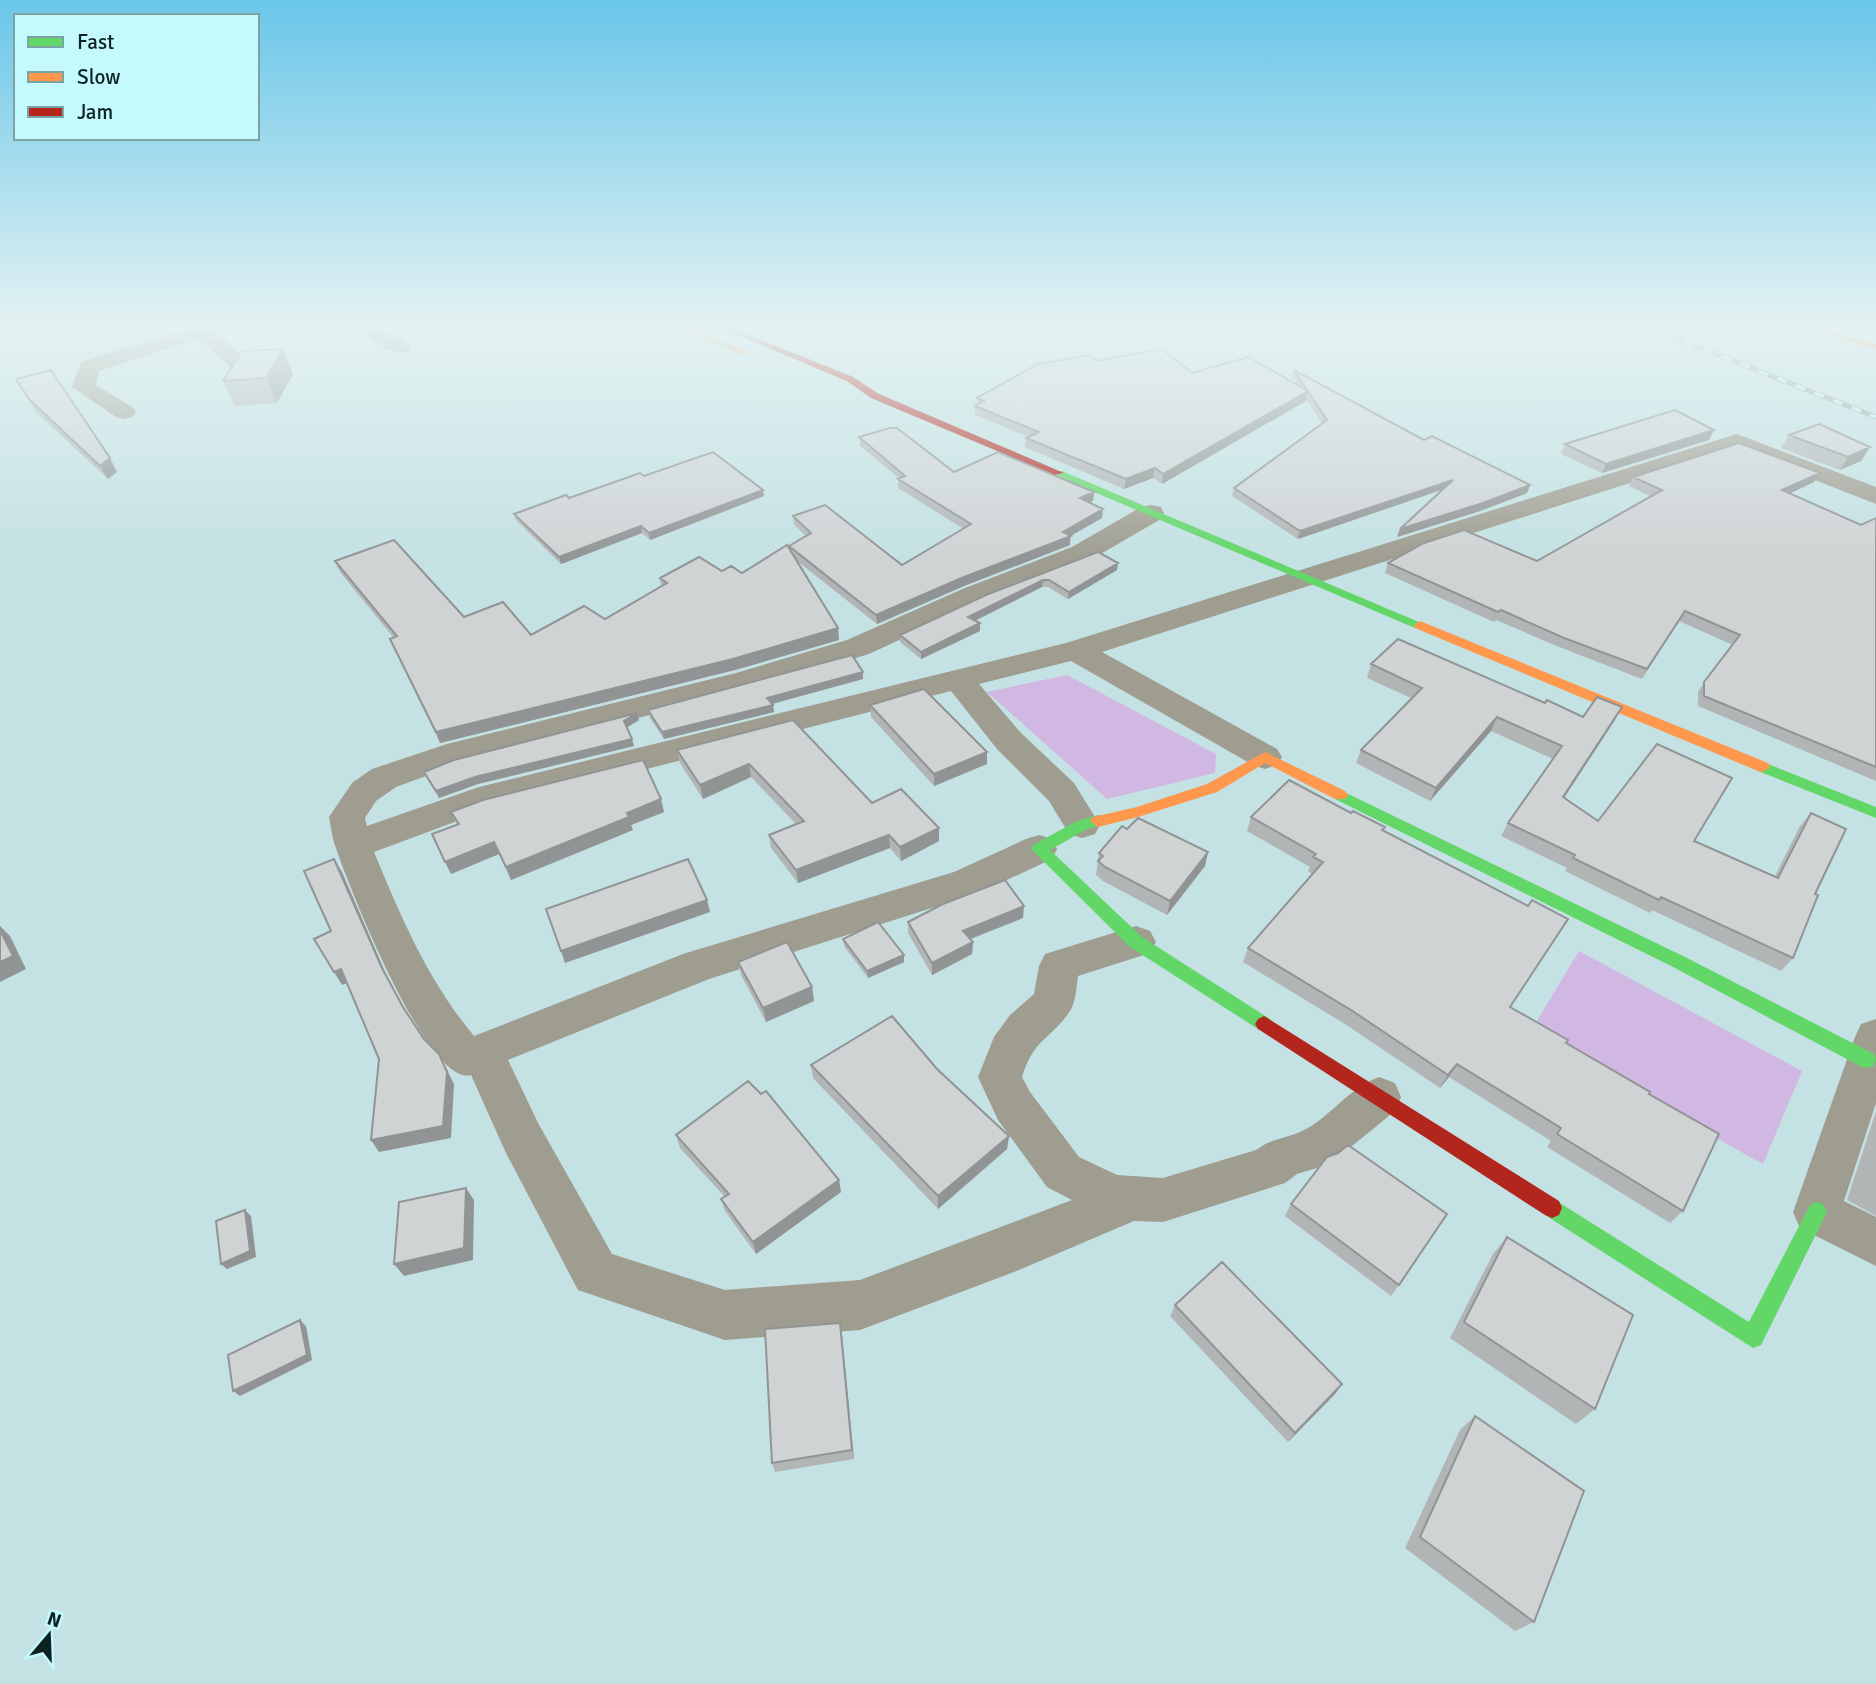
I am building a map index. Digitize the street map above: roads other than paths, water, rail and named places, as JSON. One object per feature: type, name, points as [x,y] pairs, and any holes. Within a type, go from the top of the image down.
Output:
[{"type":"main road","points":[[898,406],[1306,578],[1876,813]]},
{"type":"main road","points":[[1818,1212],[1753,1338],[1136,942],[1039,849],[1082,825],[1138,813],[1212,788],[1265,757],[1679,962],[1871,1048]]},
{"type":"street","points":[[114,406],[124,412]]},
{"type":"street","points":[[353,845],[480,800],[1075,650],[1737,441],[1876,496]]},
{"type":"street","points":[[1039,849],[966,883],[696,966],[466,1058],[443,1033],[386,929],[353,845],[347,817],[364,792],[384,778],[447,756],[515,737],[553,730],[743,681],[858,647],[975,594],[1082,553],[1151,513]]},
{"type":"street","points":[[1075,650],[1265,757]]},
{"type":"street","points":[[958,678],[1009,741],[1062,792],[1082,825]]},
{"type":"street","points":[[1136,942],[1059,966],[1053,1002],[1025,1027],[1009,1050],[1000,1077],[1014,1106],[1063,1172],[1113,1197],[1163,1200],[1269,1168],[1285,1156],[1314,1149],[1379,1097]]},
{"type":"street","points":[[1871,1048],[1818,1212],[1876,1242]]},
{"type":"street","points":[[482,1052],[522,1138],[596,1273],[725,1315],[860,1305],[1014,1248],[1133,1198]]},
{"type":"railway","points":[[1847,406],[1876,417]]}]
